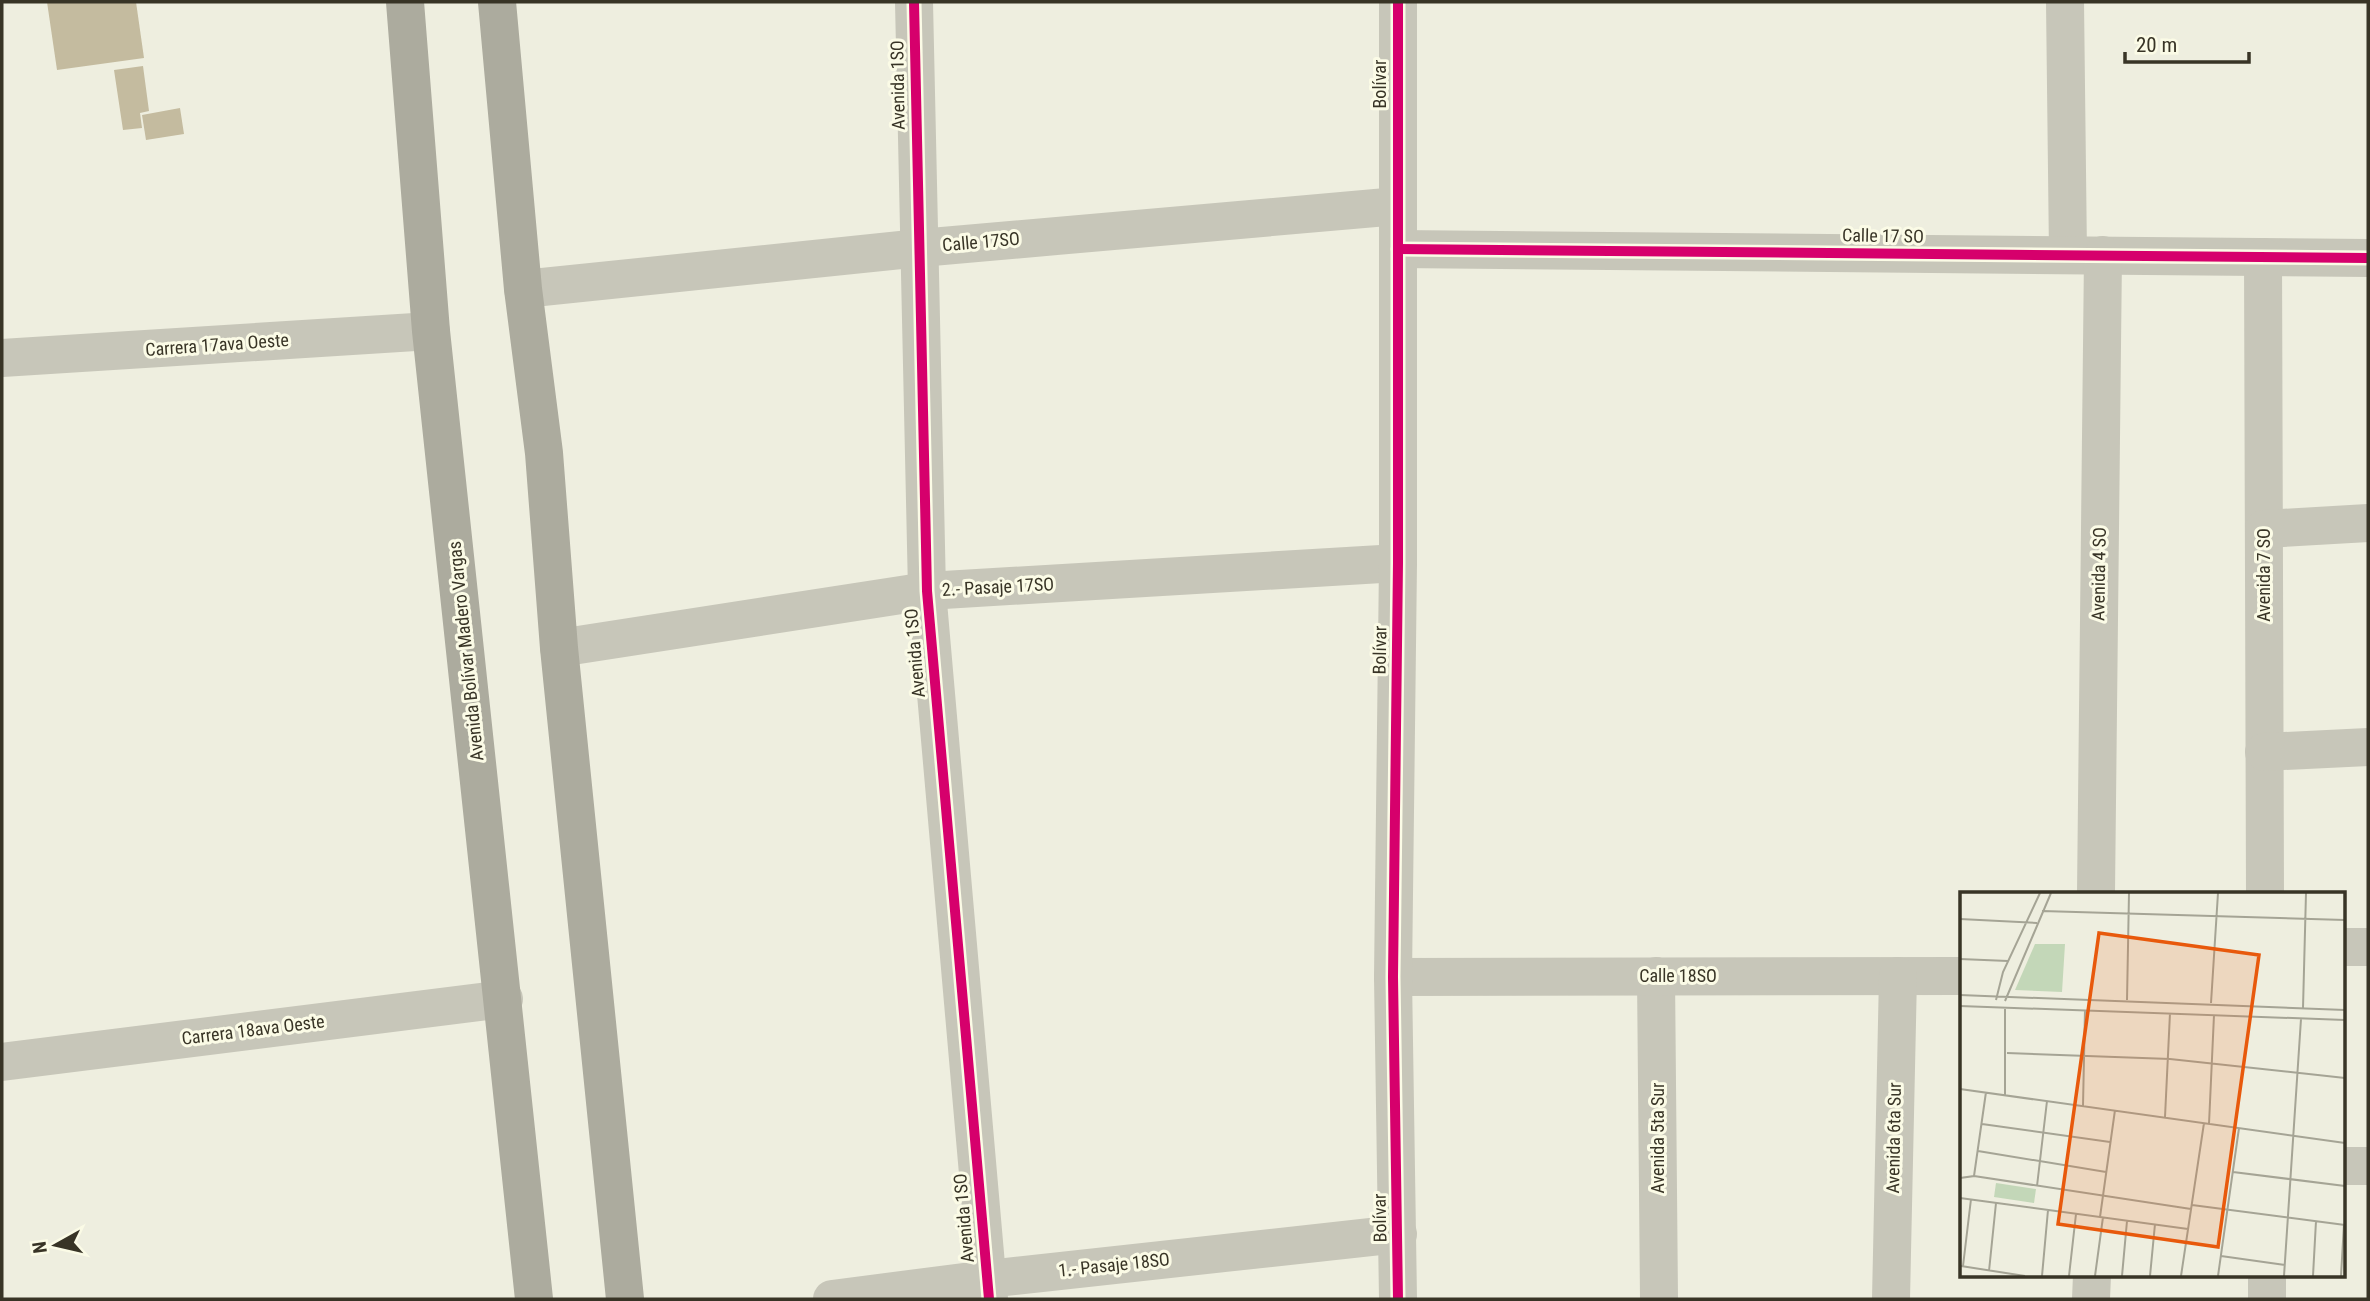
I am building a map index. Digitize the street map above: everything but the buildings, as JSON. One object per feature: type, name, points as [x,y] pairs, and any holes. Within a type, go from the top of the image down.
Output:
[{"type":"main road","name":"Avenida Bolívar Madero Vargas","points":[[405,2],[432,331],[534,1299]]},
{"type":"main road","points":[[497,2],[523,289],[544,453],[559,648],[625,1299]]},
{"type":"street","name":"Avenida 1SO","points":[[914,2],[927,591],[988,1289]]},
{"type":"street","name":"Bolívar","points":[[1398,2],[1398,563],[1393,977],[1398,1299]]},
{"type":"street","name":"Avenida 4 SO","points":[[2065,2],[2085,256],[2096,892]]},
{"type":"street","name":"Calle 17SO","points":[[523,289],[920,247],[1398,206]]},
{"type":"street","name":"Calle 17 SO","points":[[1398,248],[2368,258]]},
{"type":"street","name":"Avenida 7 SO","points":[[2263,257],[2265,892]]},
{"type":"street","name":"Carrera 17ava Oeste","points":[[2,358],[432,331]]},
{"type":"street","points":[[2264,529],[2368,523]]},
{"type":"street","name":"2.- Pasaje 17SO","points":[[559,648],[927,591],[1398,563]]},
{"type":"street","points":[[2264,752],[2368,747]]},
{"type":"street","points":[[2346,947],[2368,947]]},
{"type":"street","name":"Avenida 5ta Sur","points":[[1657,976],[1659,1299]]},
{"type":"street","name":"Avenida 6ta Sur","points":[[1891,1299],[1898,976]]},
{"type":"street","name":"Calle 18SO","points":[[1393,977],[1960,976]]},
{"type":"street","name":"Carrera 18ava Oeste","points":[[2,1062],[504,999]]},
{"type":"street","points":[[2346,1166],[2368,1166]]},
{"type":"street","name":"1.- Pasaje 18SO","points":[[832,1299],[988,1289],[1398,1234]]},
{"type":"street","points":[[2091,1299],[2092,1276]]},
{"type":"street","points":[[2267,1276],[2267,1299]]},
{"type":"cycle path","points":[[914,2],[927,591],[989,1299]]},
{"type":"cycle path","points":[[1398,2],[1398,563],[1393,977],[1398,1299]]},
{"type":"cycle path","points":[[1398,249],[2368,258]]}]
